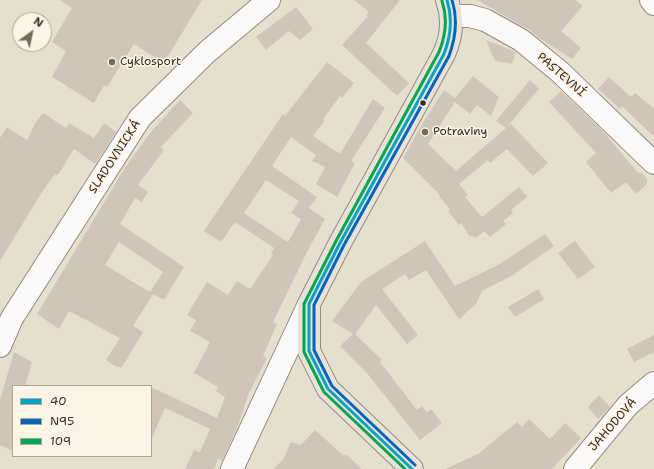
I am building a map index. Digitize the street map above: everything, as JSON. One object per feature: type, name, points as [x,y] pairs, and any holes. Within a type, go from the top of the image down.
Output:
[{"type":"main road","points":[[412,469],[328,389],[308,351],[309,304],[340,243],[444,54],[451,33],[449,8]]},
{"type":"street","name":"SLADOVNICKÁ","points":[[0,346],[12,318],[140,118],[207,52],[269,0]]},
{"type":"street","points":[[651,0],[654,4]]},
{"type":"street","name":"PASTEVNÍ","points":[[449,8],[485,20],[521,40],[560,72],[654,163]]},
{"type":"street","points":[[232,469],[309,304]]},
{"type":"street","name":"JAHODOVÁ","points":[[575,469],[628,405],[654,383]]},
{"type":"building","points":[[60,0],[202,0],[164,63],[134,44],[107,87],[104,85],[94,103],[52,77],[66,51],[52,42],[72,8]]},
{"type":"building","points":[[354,0],[400,0],[366,43],[409,83],[397,96],[342,45],[368,16],[366,15],[369,12]]},
{"type":"building","points":[[478,0],[575,0],[583,6],[561,31],[581,48],[572,59],[539,38],[526,27]]},
{"type":"building","points":[[296,7],[313,29],[300,40],[289,31],[266,50],[256,37]]},
{"type":"building","points":[[486,40],[516,52],[512,64],[495,61]]},
{"type":"building","points":[[327,62],[354,83],[342,98],[340,96],[323,119],[325,120],[313,136],[340,154],[373,99],[385,108],[351,161],[355,163],[337,197],[316,184],[325,167],[312,161],[316,155],[291,137],[272,166],[317,197],[309,208],[325,219],[273,322],[277,324],[263,356],[267,358],[249,393],[237,428],[222,461],[218,459],[214,469],[185,469],[194,450],[200,452],[210,429],[165,408],[152,438],[152,387],[217,418],[225,397],[216,391],[218,387],[194,373],[210,342],[190,331],[196,320],[187,315],[207,282],[228,295],[237,281],[250,289],[273,255],[271,253],[274,248],[235,222],[221,242],[204,231],[283,114],[285,116]],"holes":[[[266,180],[299,201],[291,213],[301,219],[288,242],[244,213]]]},
{"type":"building","points":[[473,76],[499,97],[491,116],[477,105],[470,114],[455,102],[428,144],[456,171],[511,124],[548,163],[533,176],[507,149],[490,163],[488,160],[459,184],[468,195],[465,197],[482,217],[519,187],[527,197],[511,210],[513,213],[503,221],[506,224],[490,237],[485,231],[475,238],[472,235],[470,237],[461,223],[459,225],[448,211],[450,209],[439,196],[440,195],[403,158],[444,90],[455,98]]},
{"type":"building","points":[[609,77],[631,97],[635,93],[654,109],[654,137],[622,106],[620,109],[598,89]]},
{"type":"building","points":[[530,80],[539,89],[506,128],[496,121]]},
{"type":"building","points":[[561,91],[603,131],[638,173],[642,173],[647,179],[647,184],[636,194],[626,182],[611,193],[586,162],[596,153],[549,102]]},
{"type":"building","points":[[180,100],[193,113],[161,147],[164,150],[138,185],[148,192],[142,202],[135,198],[120,224],[184,267],[164,300],[153,294],[133,326],[143,332],[122,367],[117,367],[106,360],[120,338],[69,311],[59,329],[37,314],[124,169],[150,133]],"holes":[[[119,242],[163,272],[150,292],[105,265]]]},
{"type":"building","points":[[43,113],[66,128],[69,123],[94,138],[104,123],[116,132],[95,164],[74,149],[58,175],[55,174],[42,192],[0,261],[0,138],[7,127],[27,140],[36,122]]},
{"type":"building","points":[[545,234],[554,246],[513,275],[482,291],[476,304],[459,319],[426,270],[409,280],[405,274],[382,289],[418,335],[407,344],[376,305],[355,334],[382,360],[380,362],[417,410],[422,406],[427,413],[431,409],[442,423],[420,440],[367,373],[340,346],[353,334],[332,321],[361,282],[425,241],[455,286],[498,265]]},
{"type":"building","points":[[575,241],[595,267],[578,279],[558,253]]},
{"type":"building","points":[[538,289],[544,299],[515,317],[508,307]]},
{"type":"building","points":[[654,335],[654,352],[634,362],[627,349]]},
{"type":"building","points":[[14,352],[32,362],[25,385],[12,385],[12,451],[0,445],[0,400]]},
{"type":"building","points":[[599,395],[610,407],[598,419],[588,407]]},
{"type":"building","points":[[529,419],[550,439],[565,423],[581,438],[552,469],[445,469],[478,454],[517,422],[522,427]]},
{"type":"building","points":[[315,430],[344,456],[346,454],[362,469],[274,469],[284,458],[291,442],[301,445]]},
{"type":"transit line","name":"40","points":[[412,469],[328,389],[309,351],[309,304],[340,243],[444,54],[448,41],[451,21],[447,0]]},
{"type":"transit line","name":"N95","points":[[415,465],[332,386],[314,350],[314,305],[344,245],[449,56],[456,21],[452,0]]},
{"type":"transit line","name":"109","points":[[405,469],[324,392],[304,352],[304,304],[336,241],[439,52],[446,21],[442,1]]},
{"type":"place","name":"Cyklosport","points":[[112,62]]},
{"type":"place","name":"Potraviny","points":[[425,132]]}]
